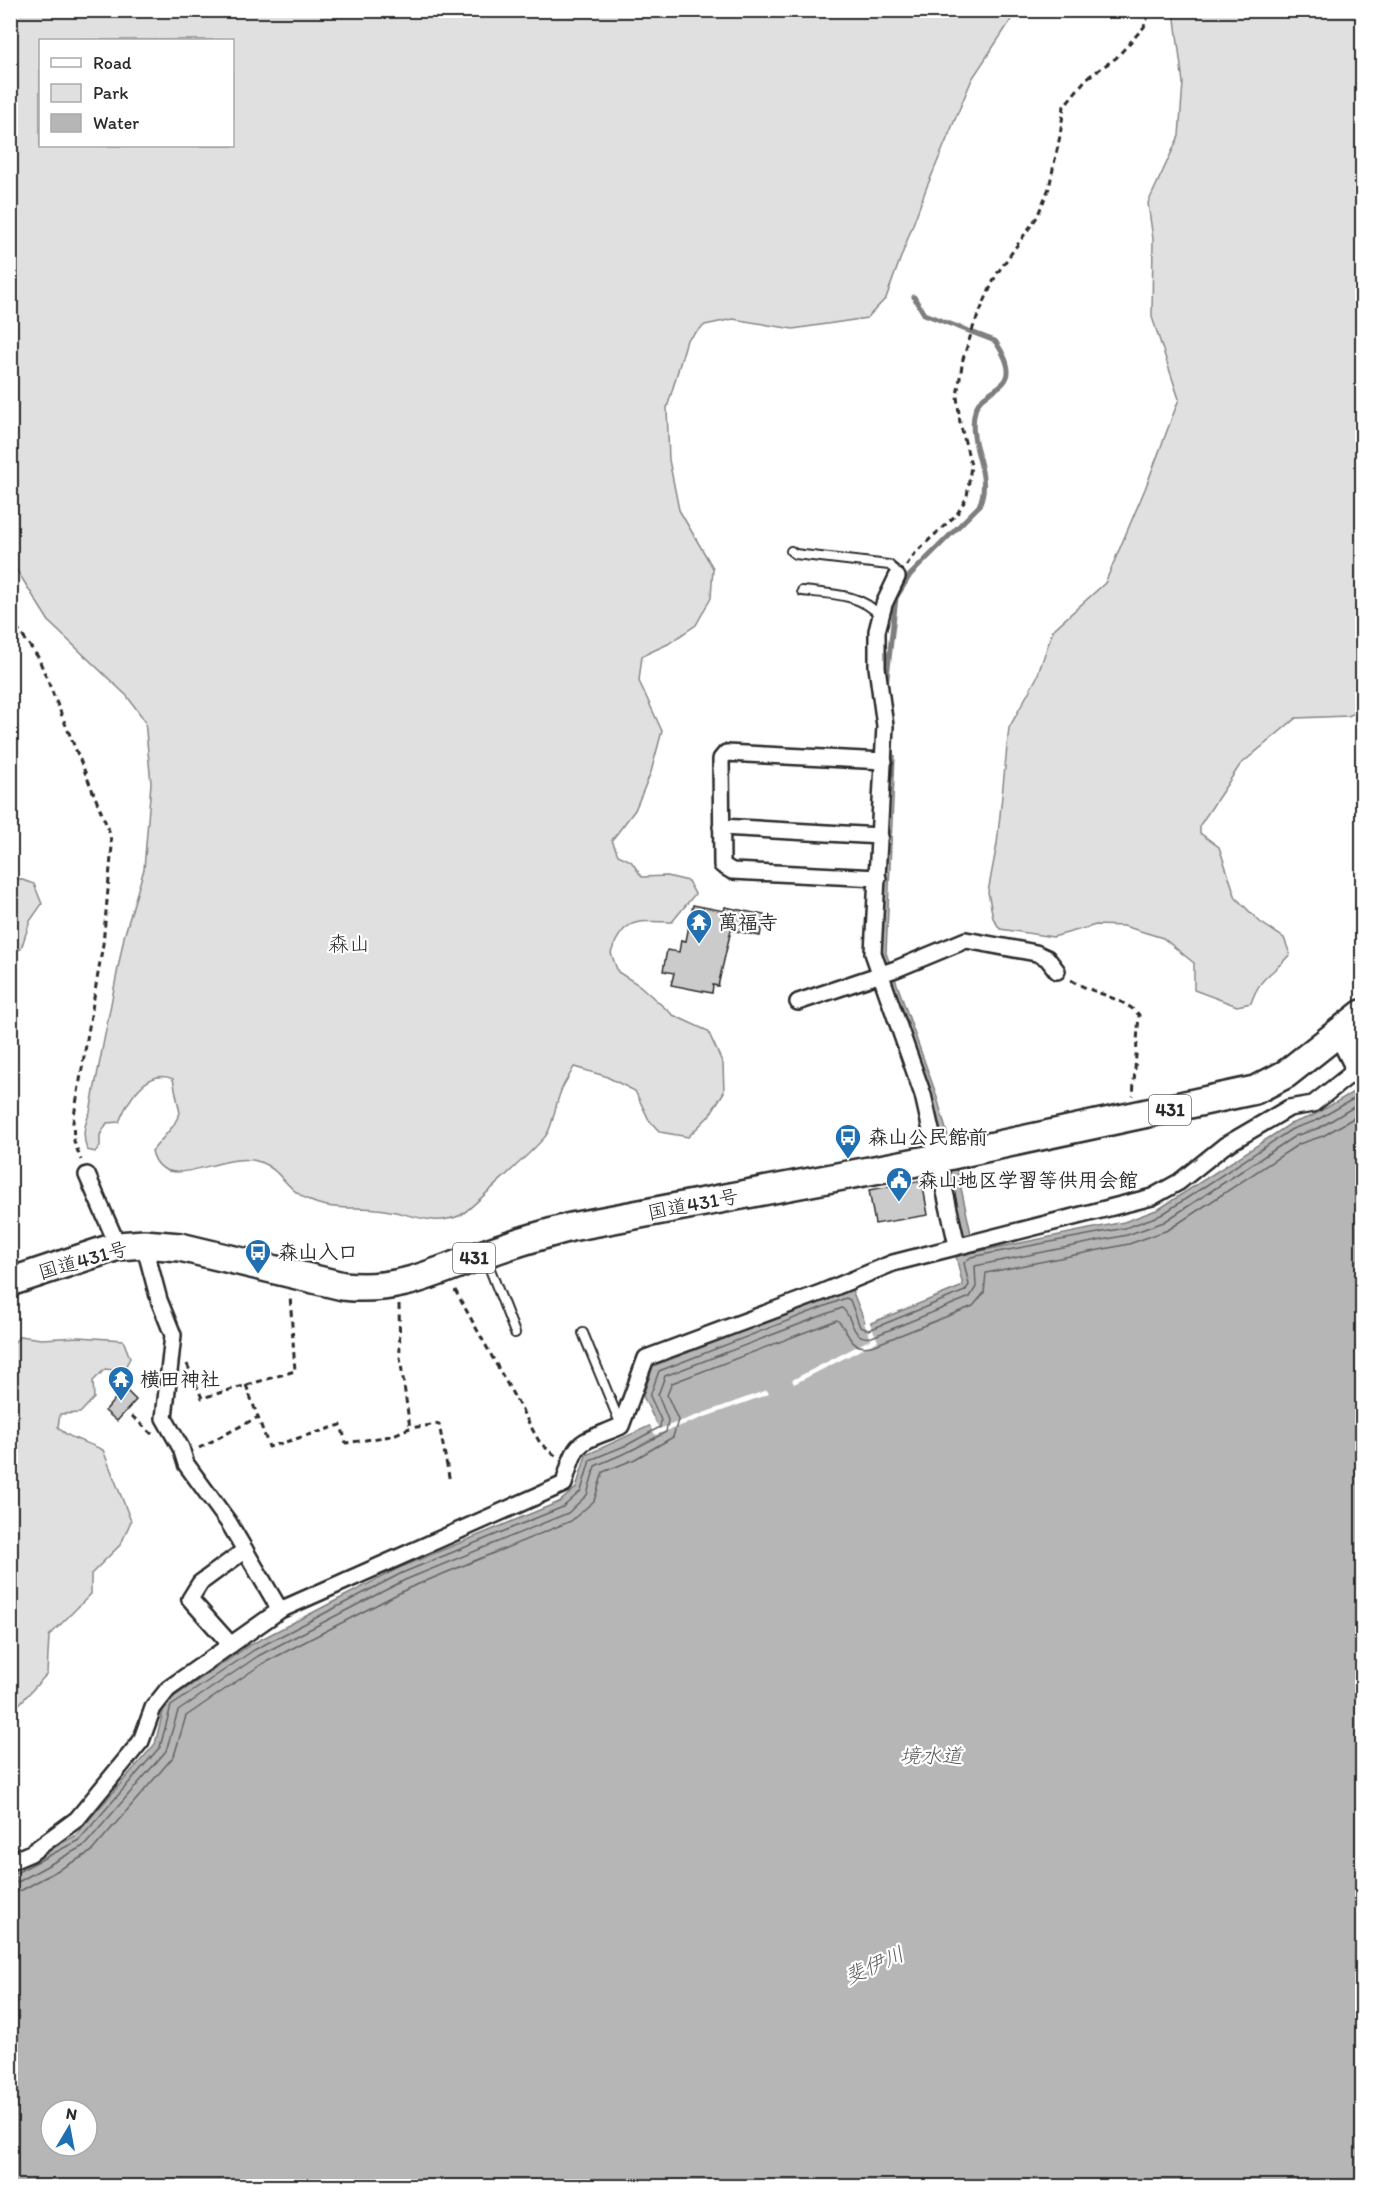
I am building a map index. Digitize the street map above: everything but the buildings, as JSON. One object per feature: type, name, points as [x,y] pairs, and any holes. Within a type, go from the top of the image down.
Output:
[{"type":"highway","name":"国道431号","points":[[10,1282],[131,1245],[180,1247],[343,1286],[372,1288],[398,1286],[530,1238],[572,1227],[946,1156],[1255,1090],[1286,1074],[1362,1014]]},
{"type":"street","points":[[897,577],[880,617],[877,667],[885,726],[873,952],[887,972],[923,1095],[946,1156],[965,1243]]},
{"type":"street","points":[[878,878],[732,871],[722,865],[721,759],[726,753],[884,761]]},
{"type":"street","points":[[721,826],[880,836]]},
{"type":"street","points":[[798,1002],[887,972],[966,940],[1036,953],[1047,958],[1057,970]]},
{"type":"street","points":[[10,1862],[32,1853],[77,1820],[141,1741],[149,1716],[168,1689],[280,1610],[564,1484],[571,1453],[578,1444],[621,1426],[646,1358],[823,1292],[893,1263],[1152,1197],[1224,1146],[1289,1108],[1313,1104],[1351,1074],[1352,1065],[1344,1049],[1362,1036]]},
{"type":"street","points":[[87,1175],[131,1245],[159,1300],[173,1335],[164,1418],[183,1456],[245,1550],[280,1610]]},
{"type":"street","points":[[231,1645],[190,1599],[200,1582],[245,1550]]},
{"type":"lane","points":[[791,550],[795,554],[889,565],[895,570],[897,577]]},
{"type":"lane","points":[[802,591],[858,600],[872,607],[880,617]]},
{"type":"lane","points":[[484,1254],[515,1333]]},
{"type":"lane","points":[[583,1333],[621,1426]]},
{"type":"path","points":[[897,577],[916,552],[957,513],[967,497],[971,465],[960,423],[957,396],[970,336],[996,275],[1036,217],[1045,198],[1060,136],[1064,106],[1087,78],[1116,58],[1144,27],[1150,10]]},
{"type":"path","points":[[10,619],[38,657],[109,831],[112,846],[103,944],[73,1122],[74,1141],[87,1175]]},
{"type":"path","points":[[1057,970],[1082,987],[1126,1004],[1139,1015],[1131,1118]]},
{"type":"path","points":[[444,1270],[540,1443],[568,1467]]},
{"type":"path","points":[[173,1335],[202,1398],[294,1371],[289,1273]]},
{"type":"path","points":[[398,1286],[400,1357],[410,1428]]},
{"type":"path","points":[[246,1385],[269,1447],[341,1425],[345,1443],[391,1436],[410,1428],[439,1424],[450,1482]]},
{"type":"path","points":[[183,1456],[258,1417]]},
{"type":"green space","points":[[11,10],[1017,11],[972,79],[926,189],[886,298],[867,318],[793,329],[733,319],[705,325],[687,340],[667,408],[669,460],[679,510],[713,568],[711,598],[696,625],[668,644],[642,656],[639,681],[662,731],[651,772],[635,810],[612,840],[618,855],[631,861],[642,877],[667,876],[688,881],[695,894],[672,922],[641,922],[627,927],[616,941],[611,953],[618,972],[639,985],[673,1015],[708,1031],[723,1064],[724,1092],[709,1116],[688,1137],[660,1132],[649,1120],[635,1091],[605,1076],[574,1067],[562,1088],[553,1119],[542,1140],[506,1176],[461,1215],[437,1220],[368,1208],[321,1205],[297,1193],[268,1166],[245,1159],[182,1172],[169,1171],[159,1165],[152,1151],[173,1126],[180,1113],[173,1079],[164,1077],[155,1078],[139,1088],[119,1122],[107,1123],[100,1135],[100,1146],[95,1152],[87,1150],[85,1126],[90,1112],[124,937],[144,869],[151,783],[145,721],[127,696],[50,623],[11,561]]},
{"type":"green space","points":[[1174,11],[1362,11],[1362,710],[1348,716],[1296,718],[1240,765],[1200,825],[1200,833],[1219,847],[1236,898],[1260,922],[1284,938],[1290,954],[1263,980],[1251,1003],[1237,1006],[1194,990],[1194,963],[1163,938],[1124,926],[1096,925],[1053,937],[1000,929],[993,918],[988,892],[997,844],[1009,728],[1037,677],[1053,630],[1105,583],[1145,489],[1179,399],[1152,317],[1153,239],[1148,203],[1179,136],[1183,83]]},
{"type":"green space","points":[[10,869],[17,878],[34,884],[42,904],[30,921],[21,949],[11,953]]},
{"type":"green space","points":[[20,1336],[41,1339],[79,1337],[123,1340],[130,1358],[123,1371],[105,1369],[93,1381],[94,1398],[80,1413],[60,1414],[58,1427],[73,1437],[103,1450],[131,1521],[121,1544],[91,1574],[91,1594],[49,1636],[47,1674],[11,1713],[10,1347]]},
{"type":"water","name":"境水道","points":[[895,755],[886,953],[936,1094],[956,1165],[975,1252],[1124,1222],[1159,1209],[1290,1124],[1312,1116],[1362,1087],[1362,2186],[11,2186],[11,1871],[75,1836],[155,1744],[165,1703],[250,1645],[399,1568],[559,1502],[576,1488],[586,1455],[656,1423],[643,1396],[653,1366],[852,1290],[866,1325],[963,1286],[956,1256],[966,1254],[879,955],[888,787]]},
{"type":"pier","points":[[869,1321],[878,1341],[794,1384],[792,1380],[871,1339],[864,1323]]},
{"type":"pier","points":[[767,1390],[769,1394],[655,1435],[649,1423],[653,1417],[659,1429]]},
{"type":"waterway","points":[[886,685],[896,598],[910,575],[979,506],[983,494],[983,482],[974,436],[975,411],[979,402],[1006,379],[1008,370],[1005,358],[995,341],[924,314],[914,297]]},
{"type":"waterway","points":[[891,736],[892,774]]},
{"type":"place","name":"萬福寺","points":[[699,945]]},
{"type":"place","name":"森山公民館前","points":[[848,1160]]},
{"type":"place","name":"森山地区学習等供用会館","points":[[899,1203]]},
{"type":"place","name":"森山入口","points":[[258,1275]]},
{"type":"place","name":"横田神社","points":[[121,1402]]},
{"type":"district","name":"森山","points":[[349,943]]},
{"type":"water label","name":"斐伊川","points":[[874,1965]]}]
